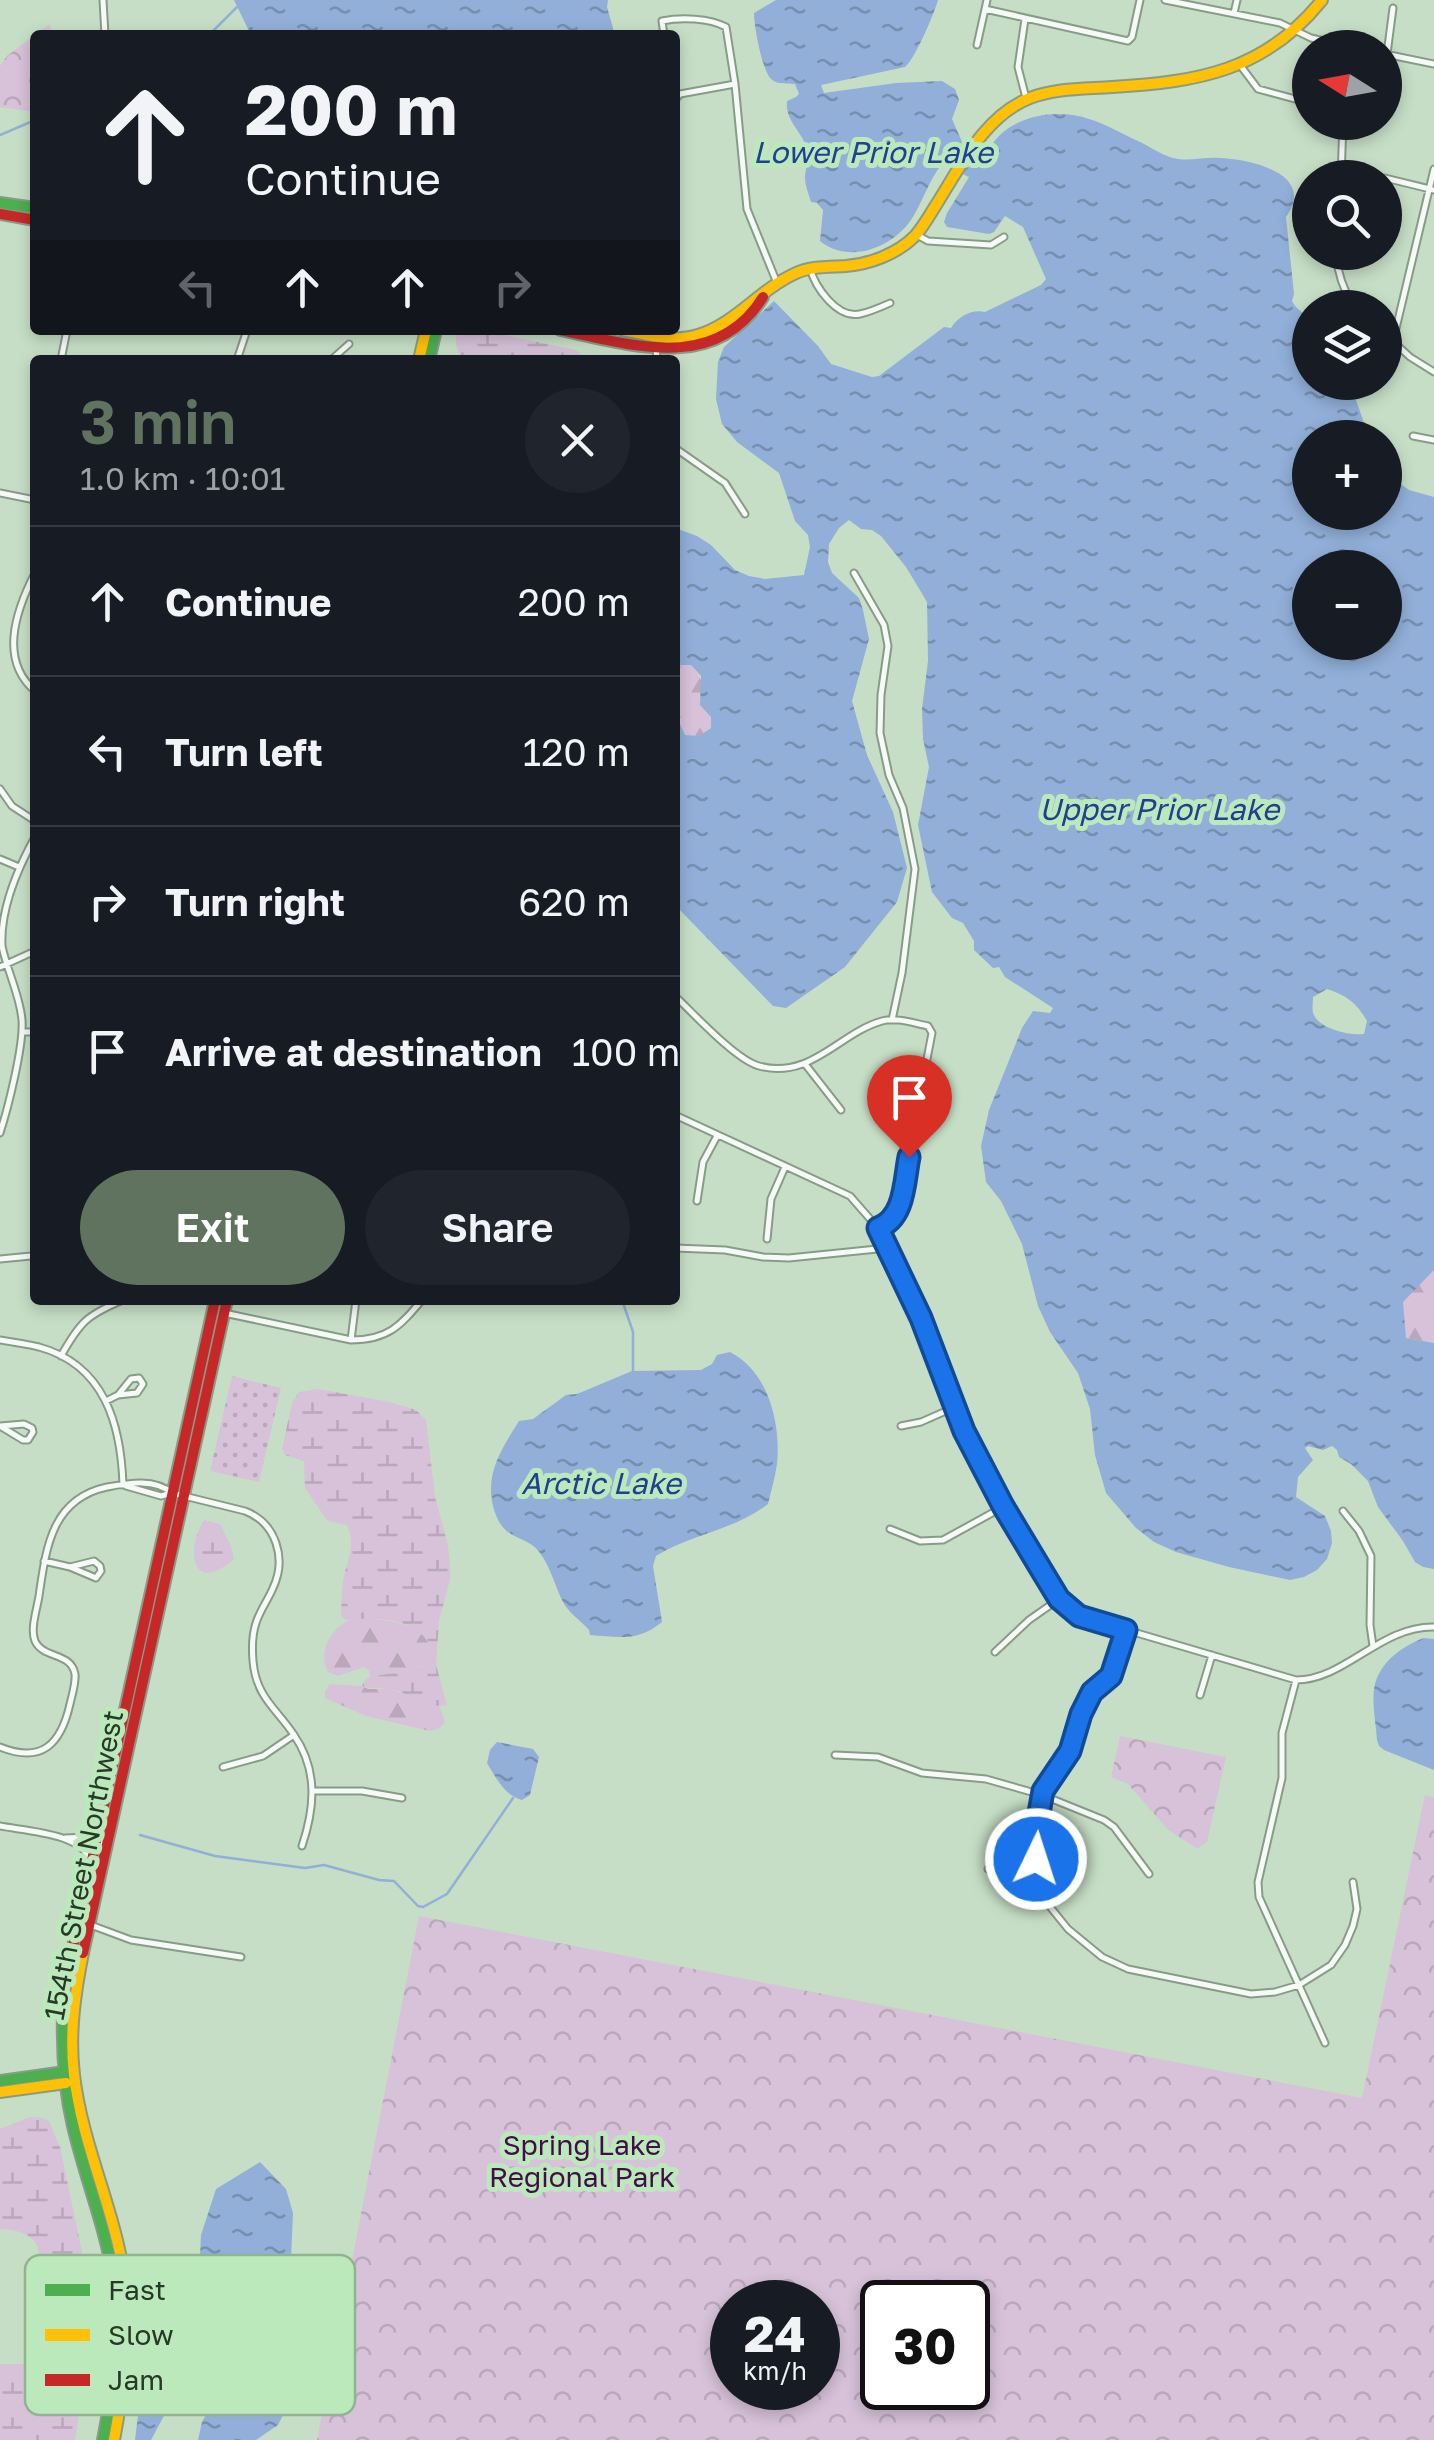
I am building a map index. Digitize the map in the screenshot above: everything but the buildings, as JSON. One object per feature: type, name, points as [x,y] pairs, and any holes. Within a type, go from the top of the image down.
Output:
[{"type":"street","points":[[103,0],[105,30]]},
{"type":"street","points":[[977,45],[987,0]]},
{"type":"street","points":[[985,9],[1128,41],[1140,0]]},
{"type":"street","points":[[1164,0],[1280,23],[1293,30]]},
{"type":"street","points":[[1234,14],[1237,0]]},
{"type":"street","points":[[1296,30],[1322,0]]},
{"type":"street","points":[[1390,30],[1393,8]]},
{"type":"street","points":[[663,30],[662,20],[672,18],[718,22],[726,27],[747,209],[777,283]]},
{"type":"street","points":[[1024,19],[1018,67],[1026,98]]},
{"type":"street","points":[[595,335],[680,350],[704,346],[734,329],[766,293],[795,273],[867,262],[899,248],[916,235],[980,139],[1001,116],[1026,98],[1066,90],[1170,84],[1206,77],[1257,57],[1292,33]]},
{"type":"street","points":[[1402,57],[1434,64]]},
{"type":"street","points":[[1240,65],[1258,89],[1292,98]]},
{"type":"street","points":[[680,94],[735,84]]},
{"type":"street","points":[[1402,303],[1434,169]]},
{"type":"street","points":[[1402,182],[1432,189]]},
{"type":"street","points":[[0,203],[30,207]]},
{"type":"street","points":[[0,214],[30,219]]},
{"type":"street","points":[[916,235],[928,242],[991,245],[1004,238]]},
{"type":"street","points":[[810,268],[814,280],[840,310],[855,316],[890,303]]},
{"type":"street","points":[[337,355],[349,344]]},
{"type":"street","points":[[1402,350],[1434,372]]},
{"type":"street","points":[[1413,436],[1434,440]]},
{"type":"street","points":[[680,451],[725,482],[745,514]]},
{"type":"street","points":[[0,493],[30,499]]},
{"type":"street","points":[[854,573],[884,625],[888,646],[880,733],[889,775],[903,808],[915,868],[892,1020]]},
{"type":"street","points":[[7,628],[30,583]]},
{"type":"street","points":[[6,663],[17,679],[30,688]]},
{"type":"street","points":[[0,789],[12,806],[30,818]]},
{"type":"street","points":[[0,1134],[22,1032],[22,1016],[4,965],[2,926],[7,897],[30,846]]},
{"type":"street","points":[[0,858],[18,867]]},
{"type":"street","points":[[4,965],[30,953]]},
{"type":"street","points":[[680,1001],[741,1056],[758,1066],[805,1064],[878,1022],[892,1020],[928,1026],[932,1033],[897,1214],[878,1228]]},
{"type":"street","points":[[22,1032],[30,1032]]},
{"type":"street","points":[[805,1064],[841,1110]]},
{"type":"street","points":[[680,1118],[850,1196],[878,1228],[921,1318],[970,1442],[1003,1506],[1059,1599],[1079,1616],[1296,1680],[1324,1674],[1400,1632],[1434,1627]]},
{"type":"street","points":[[697,1200],[703,1162],[717,1136]]},
{"type":"street","points":[[767,1239],[771,1199],[785,1166]]},
{"type":"street","points":[[680,1248],[789,1258],[887,1248]]},
{"type":"street","points":[[0,1259],[30,1256]]},
{"type":"street","points":[[61,1356],[85,1320],[114,1305]]},
{"type":"street","name":"154th Street Northwest","points":[[178,1495],[214,1305]]},
{"type":"street","name":"154th Street Northwest","points":[[121,2255],[69,2077],[74,2000],[101,1843],[178,1495],[226,1305]]},
{"type":"street","points":[[351,1340],[355,1305]]},
{"type":"street","points":[[224,1313],[351,1340],[374,1339],[390,1332],[418,1305]]},
{"type":"street","points":[[0,1340],[40,1347],[85,1373],[106,1401],[116,1426],[123,1485]]},
{"type":"street","points":[[106,1401],[141,1391],[142,1380],[131,1379],[118,1395]]},
{"type":"street","points":[[902,1426],[955,1406]]},
{"type":"street","points":[[28,1425],[32,1432],[28,1440],[23,1440],[0,1426],[28,1425]]},
{"type":"street","points":[[0,1747],[26,1754],[44,1749],[59,1736],[66,1719],[75,1682],[72,1667],[66,1660],[44,1651],[34,1639],[33,1630],[50,1536],[69,1508],[97,1490],[144,1483],[256,1516],[272,1532],[280,1556],[278,1578],[255,1626],[254,1668],[265,1699],[294,1735],[308,1764],[312,1806],[302,1846]]},
{"type":"street","points":[[890,1529],[920,1541],[943,1540],[1003,1506]]},
{"type":"street","points":[[1344,1511],[1372,1556],[1373,1646]]},
{"type":"street","points":[[44,1562],[70,1567],[92,1578],[101,1571],[94,1562],[70,1567]]},
{"type":"street","points":[[995,1652],[1059,1599]]},
{"type":"street","points":[[1126,1630],[1111,1676],[1092,1692],[1070,1751],[1042,1795],[1035,1835],[1037,1864],[1051,1908],[1068,1929],[1102,1957],[1128,1969],[1251,1994],[1275,1992],[1299,1985],[1331,1965],[1354,1926],[1354,1882]]},
{"type":"street","points":[[1200,1695],[1212,1656]]},
{"type":"street","points":[[1296,1680],[1282,1733],[1282,1778],[1258,1882],[1259,1896],[1325,2042]]},
{"type":"street","points":[[223,1767],[263,1756],[294,1735]]},
{"type":"street","points":[[835,1755],[878,1758],[922,1773],[986,1779],[1042,1795],[1114,1827],[1150,1874]]},
{"type":"street","points":[[313,1791],[362,1791],[402,1798]]},
{"type":"street","points":[[0,1826],[79,1844],[89,1855],[90,1869]]},
{"type":"street","points":[[62,1838],[88,1837],[101,1843]]},
{"type":"street","name":"154th Street Northwest","points":[[101,1843],[90,1869],[62,2014],[72,2125],[109,2255]]},
{"type":"street","points":[[988,1869],[1037,1864]]},
{"type":"street","points":[[88,1924],[131,1940],[241,1957]]},
{"type":"street","points":[[0,2081],[69,2077]]},
{"type":"street","points":[[0,2092],[69,2077]]},
{"type":"street","name":"154th Street Northwest","points":[[103,2440],[108,2415]]},
{"type":"street","name":"154th Street Northwest","points":[[114,2440],[119,2415]]},
{"type":"green space","points":[[30,38],[30,111],[0,107],[0,66]]},
{"type":"green space","points":[[458,335],[504,335],[576,350],[582,355],[460,355]]},
{"type":"green space","points":[[680,665],[691,665],[707,694],[711,728],[699,737],[685,735],[680,724]]},
{"type":"green space","points":[[1434,1270],[1434,1343],[1406,1338],[1402,1302]]},
{"type":"green space","points":[[232,1376],[281,1388],[259,1482],[210,1471]]},
{"type":"green space","points":[[318,1389],[390,1402],[416,1410],[426,1420],[435,1497],[450,1566],[439,1621],[436,1665],[447,1705],[431,1705],[396,1691],[362,1686],[370,1677],[422,1666],[431,1648],[417,1630],[395,1621],[346,1620],[341,1616],[350,1533],[347,1525],[328,1521],[305,1488],[304,1461],[285,1455],[282,1449],[292,1403],[299,1392]]},
{"type":"green space","points":[[204,1520],[220,1524],[234,1559],[209,1573],[196,1565],[194,1555]]},
{"type":"green space","points":[[367,1618],[404,1624],[420,1632],[431,1648],[423,1665],[370,1677],[364,1667],[338,1676],[328,1672],[324,1652],[333,1633],[349,1620]]},
{"type":"green space","points":[[330,1684],[389,1689],[440,1707],[445,1722],[430,1731],[366,1716],[325,1698]]},
{"type":"green space","points":[[1120,1736],[1226,1757],[1207,1842],[1198,1849],[1168,1830],[1128,1784],[1111,1777]]},
{"type":"green space","name":"Spring Lake Regional Park","points":[[1425,1795],[1434,1797],[1434,2440],[317,2440],[322,2415],[355,2415],[353,2255],[419,1916],[1362,2098]]},
{"type":"green space","points":[[30,2117],[49,2121],[60,2147],[83,2255],[38,2255],[37,2245],[26,2234],[0,2229],[0,2129]]},
{"type":"green space","points":[[0,2364],[25,2364],[25,2415],[79,2415],[75,2440],[0,2440]]},
{"type":"water","points":[[234,0],[608,0],[614,30],[249,30]]},
{"type":"water","name":"Upper Prior Lake","points":[[776,0],[938,0],[919,46],[905,67],[821,85],[824,93],[942,81],[955,89],[959,100],[952,119],[963,144],[982,158],[1010,127],[1043,115],[1067,114],[1102,124],[1173,158],[1232,159],[1276,172],[1292,188],[1292,204],[1286,217],[1294,290],[1292,400],[1356,400],[1363,420],[1292,420],[1292,530],[1402,530],[1402,485],[1434,497],[1434,1270],[1403,1302],[1406,1338],[1434,1343],[1434,1569],[1415,1562],[1378,1507],[1368,1481],[1339,1457],[1332,1446],[1323,1450],[1305,1448],[1313,1460],[1298,1477],[1296,1497],[1325,1516],[1332,1543],[1327,1559],[1317,1570],[1290,1580],[1229,1567],[1154,1542],[1136,1528],[1106,1493],[1095,1455],[1090,1409],[1078,1373],[1050,1332],[1038,1306],[1022,1244],[1001,1201],[986,1182],[981,1146],[989,1110],[1022,1028],[1033,1011],[1050,1013],[1053,1008],[1005,977],[999,967],[993,968],[974,950],[974,941],[963,923],[952,918],[932,892],[918,825],[929,767],[922,709],[928,661],[927,602],[906,567],[872,530],[861,529],[849,520],[829,544],[828,562],[832,573],[859,598],[869,639],[852,701],[867,755],[893,812],[907,868],[897,902],[845,967],[786,1008],[773,1006],[680,910],[680,724],[685,735],[699,736],[711,728],[711,717],[700,705],[701,676],[691,665],[680,665],[680,530],[711,545],[735,570],[765,579],[804,575],[810,547],[808,535],[795,521],[779,473],[737,442],[722,424],[716,399],[718,362],[724,347],[774,301],[831,364],[879,376],[944,327],[951,328],[961,317],[985,312],[1046,279],[1023,227],[1005,216],[989,234],[947,227],[947,213],[969,177],[942,164],[911,220],[892,239],[856,252],[843,252],[820,241],[823,210],[811,202],[806,187],[808,149],[787,107],[787,101],[799,94],[795,84],[771,79],[759,48],[754,13]],"holes":[[[1327,989],[1359,1009],[1367,1021],[1364,1034],[1335,1030],[1316,1019],[1313,997]]]},
{"type":"water","name":"Arctic Lake","points":[[730,1352],[754,1372],[774,1416],[777,1464],[768,1504],[656,1556],[653,1566],[662,1622],[636,1635],[590,1635],[565,1606],[537,1549],[508,1532],[497,1517],[491,1483],[501,1451],[519,1421],[533,1419],[566,1395],[632,1371],[701,1370],[712,1364],[717,1355]]},
{"type":"water","points":[[1424,1638],[1434,1639],[1434,1770],[1379,1746],[1374,1708],[1374,1689],[1380,1671],[1400,1651]]},
{"type":"water","points":[[497,1742],[533,1749],[539,1757],[530,1795],[522,1800],[506,1790],[487,1763]]},
{"type":"water","points":[[260,2162],[286,2189],[293,2213],[291,2255],[200,2255],[201,2235],[216,2189]]},
{"type":"water","points":[[139,2415],[164,2415],[151,2440],[135,2440]]},
{"type":"water","points":[[206,2415],[283,2415],[278,2425],[256,2440],[198,2440]]},
{"type":"waterway","points":[[214,30],[244,0]]},
{"type":"waterway","points":[[0,135],[30,122]]},
{"type":"waterway","points":[[624,1305],[633,1332],[633,1372]]},
{"type":"waterway","points":[[140,1835],[215,1856],[305,1868],[324,1865],[394,1881],[423,1907],[447,1894],[513,1798]]},
{"type":"traffic: fast","points":[[0,203],[30,207]]},
{"type":"traffic: fast","points":[[430,355],[435,335]]},
{"type":"traffic: fast","points":[[63,2012],[70,2112],[109,2255]]},
{"type":"traffic: fast","points":[[0,2081],[65,2072]]},
{"type":"traffic: fast","points":[[103,2440],[107,2415]]},
{"type":"traffic: slow","points":[[646,335],[698,335],[724,323],[800,271],[855,265],[892,253],[918,233],[987,129],[1030,98],[1050,92],[1173,81],[1228,68],[1277,43],[1322,0]]},
{"type":"traffic: slow","points":[[420,355],[425,335]]},
{"type":"traffic: slow","points":[[83,1953],[74,2014],[74,2075],[120,2255]]},
{"type":"traffic: slow","points":[[0,2092],[66,2083]]},
{"type":"traffic: slow","points":[[114,2440],[118,2415]]},
{"type":"traffic: jam","points":[[0,214],[30,219]]},
{"type":"traffic: jam","points":[[583,335],[643,346],[697,345],[744,321],[763,297]]},
{"type":"traffic: jam","points":[[63,2012],[65,1983],[214,1305]]},
{"type":"traffic: jam","points":[[83,1953],[226,1305]]},
{"type":"route","points":[[909,1157],[897,1214],[878,1228],[921,1318],[964,1431],[1018,1533],[1059,1599],[1079,1616],[1126,1630],[1111,1676],[1092,1692],[1070,1751],[1043,1791],[1035,1835],[1036,1859]]},
{"type":"water label","name":"Lower Prior Lake","points":[[873,152]]}]
